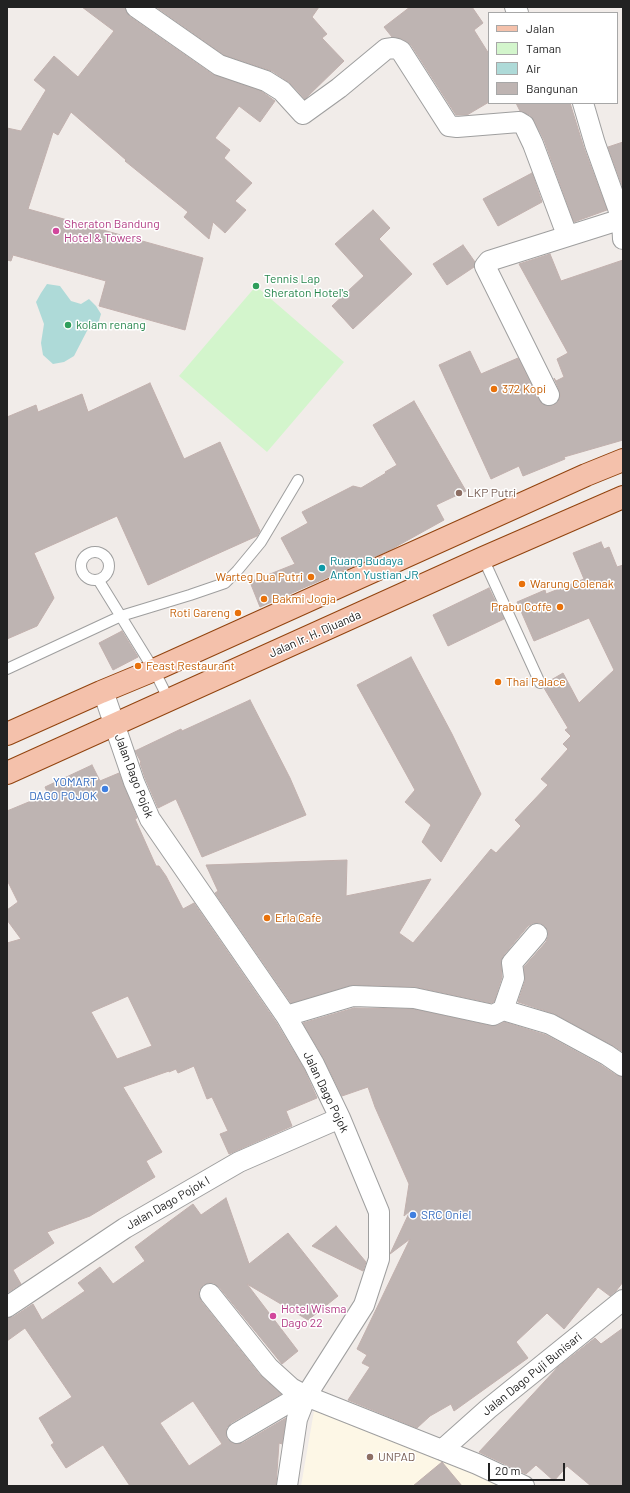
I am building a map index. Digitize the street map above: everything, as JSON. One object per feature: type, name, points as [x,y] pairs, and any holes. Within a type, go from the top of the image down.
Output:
[{"type":"main road","points":[[7,734],[154,670],[578,478],[623,460]]},
{"type":"main road","name":"Jalan Ir. H. Djuanda","points":[[7,772],[483,558],[623,497]]},
{"type":"street","points":[[136,7],[219,65],[266,81],[282,91],[302,114],[307,112],[339,88],[386,49],[393,48],[401,51],[448,126],[457,127],[519,122],[524,125],[533,144],[567,235]]},
{"type":"street","points":[[549,395],[486,266],[489,261],[567,235],[623,233],[583,104]]},
{"type":"street","name":"Jalan Dago Pojok","points":[[104,691],[134,782],[150,818],[286,1016],[314,1064],[340,1118],[379,1212],[379,1259],[364,1305],[304,1401],[297,1419],[287,1486]]},
{"type":"street","points":[[503,1010],[514,978],[512,963],[537,934]]},
{"type":"street","points":[[286,1016],[353,996],[414,998],[492,1015],[503,1010],[550,1024],[607,1055],[623,1066]]},
{"type":"street","name":"Jalan Dago Pojok I","points":[[7,1307],[125,1228],[239,1162],[340,1118]]},
{"type":"street","points":[[210,1294],[269,1368],[304,1401],[442,1450],[478,1464],[524,1486]]},
{"type":"street","name":"Jalan Dago Puji Bunisari","points":[[442,1450],[488,1409],[623,1300]]},
{"type":"street","points":[[237,1433],[288,1403],[304,1401]]},
{"type":"lane","points":[[7,669],[121,616],[226,583],[237,572],[261,542],[298,480]]},
{"type":"lane","points":[[483,558],[540,683]]},
{"type":"lane","points":[[99,580],[154,670],[169,700]]},
{"type":"shaded area","name":"UNPAD","points":[[314,1411],[366,1427],[502,1486],[301,1486]]},
{"type":"green space","points":[[256,286],[344,362],[267,452],[179,376]]},
{"type":"water","name":"kolam renang","points":[[47,284],[60,286],[71,301],[81,304],[89,299],[101,314],[98,324],[89,327],[74,356],[64,362],[53,364],[43,355],[41,343],[44,324],[36,302]]},
{"type":"building","points":[[82,7],[125,7],[129,16],[212,74],[261,91],[275,101],[260,122],[239,106],[215,138],[230,150],[224,158],[252,183],[235,201],[246,210],[225,233],[213,222],[209,239],[184,217],[188,212],[125,161],[126,160],[71,112],[58,135],[53,132],[28,209],[203,258],[185,330],[99,306],[106,281],[13,255],[11,261],[7,260],[7,128],[21,131],[46,90],[34,80],[54,56],[78,77],[114,31]]},
{"type":"building","points":[[156,7],[319,7],[312,17],[327,34],[322,38],[344,61],[305,99],[290,83],[272,71],[224,55]]},
{"type":"building","points":[[410,7],[472,7],[483,23],[474,30],[488,52],[488,103],[467,115],[456,115],[411,45],[402,39],[392,37],[384,27]]},
{"type":"building","points":[[516,104],[570,104],[584,148],[607,210],[574,222],[544,140],[530,115],[520,111]]},
{"type":"building","points":[[623,142],[623,188],[608,147]]},
{"type":"building","points":[[532,173],[542,202],[498,226],[483,199]]},
{"type":"building","points":[[373,210],[390,228],[379,239],[412,274],[353,329],[332,306],[364,276],[335,244]]},
{"type":"building","points":[[463,245],[475,262],[474,267],[447,285],[433,264]]},
{"type":"building","points":[[550,254],[561,281],[623,260],[623,440],[564,457],[565,459],[523,476],[519,466],[491,479],[439,365],[470,351],[481,374],[518,358],[542,404],[549,406],[558,402],[560,396],[559,390],[554,378],[556,381],[564,377],[557,359],[568,353],[519,264]]},
{"type":"building","points":[[150,383],[184,459],[220,442],[260,531],[257,536],[148,585],[117,516],[34,553],[54,598],[37,626],[7,639],[7,417],[36,405],[38,412],[82,394],[88,412]]},
{"type":"building","points":[[414,401],[466,491],[436,505],[444,520],[390,550],[260,607],[250,582],[295,564],[281,538],[308,523],[302,512],[353,486],[361,488],[397,465],[373,425]]},
{"type":"building","points":[[601,542],[604,549],[609,547],[617,567],[623,565],[623,1052],[555,1014],[518,1002],[525,981],[524,967],[546,942],[548,937],[548,931],[545,926],[539,923],[533,923],[528,926],[503,956],[501,964],[502,977],[494,1002],[491,1003],[416,987],[353,985],[291,1003],[215,893],[218,891],[206,865],[347,860],[346,896],[431,879],[399,933],[413,943],[491,849],[496,853],[521,826],[515,820],[548,785],[541,779],[568,749],[563,744],[571,736],[565,730],[568,728],[544,688],[546,683],[563,673],[579,703],[614,670],[589,618],[534,641],[517,602],[545,590],[546,594],[584,579],[573,553]]},
{"type":"building","points":[[489,588],[504,619],[448,646],[433,615]]},
{"type":"building","points":[[122,631],[138,657],[113,670],[99,643]]},
{"type":"building","points":[[411,657],[452,734],[481,794],[441,862],[422,842],[431,825],[405,802],[415,790],[357,685]]},
{"type":"building","points":[[250,700],[290,778],[306,815],[202,857],[176,799],[158,808],[145,778],[140,763],[141,762],[135,751],[181,729],[182,731]]},
{"type":"building","points":[[92,765],[100,781],[119,773],[137,818],[135,819],[156,866],[159,866],[166,876],[183,909],[194,903],[276,1022],[304,1069],[317,1098],[286,1111],[292,1126],[229,1154],[220,1134],[228,1131],[212,1097],[207,1099],[194,1066],[178,1073],[176,1069],[169,1071],[123,1087],[162,1152],[146,1161],[155,1177],[90,1216],[47,1232],[54,1243],[13,1270],[21,1284],[7,1293],[7,943],[21,939],[7,920],[7,910],[18,902],[7,880],[7,811],[48,794],[45,787]],"holes":[[[128,996],[152,1046],[117,1059],[91,1012]]]},
{"type":"building","points":[[354,1008],[413,1009],[491,1026],[504,1022],[546,1035],[601,1065],[616,1075],[623,1077],[623,1282],[610,1296],[598,1287],[564,1329],[547,1313],[516,1342],[528,1358],[454,1411],[451,1404],[430,1416],[417,1428],[348,1400],[370,1367],[362,1363],[367,1355],[357,1349],[410,1239],[390,1254],[410,1211],[404,1216],[409,1184],[375,1107],[368,1087],[342,1096],[324,1059],[303,1023]]},
{"type":"building","points":[[226,1198],[249,1264],[288,1233],[338,1296],[308,1320],[247,1284],[298,1351],[282,1364],[219,1287],[214,1283],[208,1283],[203,1285],[199,1290],[201,1301],[260,1375],[281,1394],[231,1423],[227,1427],[226,1433],[227,1439],[232,1443],[243,1443],[286,1418],[282,1444],[279,1443],[276,1486],[130,1486],[103,1445],[66,1468],[51,1445],[54,1443],[39,1418],[72,1397],[25,1328],[7,1341],[7,1318],[13,1317],[33,1304],[42,1320],[85,1291],[78,1283],[100,1267],[113,1284],[145,1261],[135,1247],[193,1204],[201,1215]],"holes":[[[193,1401],[222,1444],[189,1466],[160,1423]]]},
{"type":"building","points":[[336,1226],[366,1262],[363,1271],[312,1246]]},
{"type":"building","points":[[623,1328],[623,1486],[591,1486],[567,1466],[554,1481],[536,1465],[526,1474],[479,1452],[558,1367],[595,1338],[601,1344]]},
{"type":"building","points":[[442,1462],[462,1486],[413,1486]]},
{"type":"place","name":"Sheraton Bandung Hotel & Towers","points":[[56,231]]},
{"type":"place","name":"Tennis Lap Sheraton Hotel's","points":[[256,286]]},
{"type":"place","name":"kolam renang","points":[[68,325]]},
{"type":"place","name":"372 Kopi","points":[[494,389]]},
{"type":"place","name":"LKP Putri","points":[[459,493]]},
{"type":"place","name":"Ruang Budaya Anton Yustian JR","points":[[322,568]]},
{"type":"place","name":"Warteg Dua Putri","points":[[311,577]]},
{"type":"place","name":"Warung Colenak","points":[[522,584]]},
{"type":"place","name":"Bakmi Jogja","points":[[264,599]]},
{"type":"place","name":"Prabu Coffe","points":[[560,607]]},
{"type":"place","name":"Roti Gareng","points":[[238,613]]},
{"type":"place","name":"Feast Restaurant","points":[[138,666]]},
{"type":"place","name":"Thai Palace","points":[[498,682]]},
{"type":"place","name":"YOMART DAGO POJOK","points":[[105,789]]},
{"type":"place","name":"Erla Cafe","points":[[267,918]]},
{"type":"place","name":"SRC Oniel","points":[[413,1215]]},
{"type":"place","name":"Hotel Wisma Dago 22","points":[[273,1316]]},
{"type":"place","name":"UNPAD","points":[[370,1457]]}]
